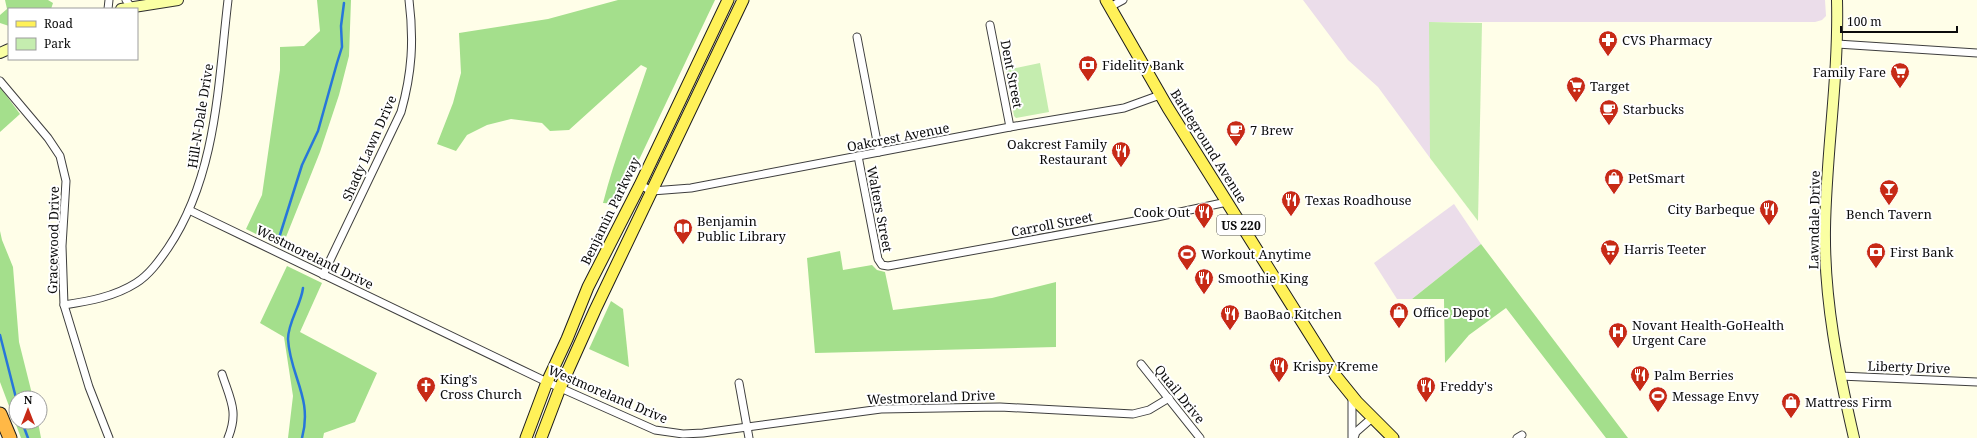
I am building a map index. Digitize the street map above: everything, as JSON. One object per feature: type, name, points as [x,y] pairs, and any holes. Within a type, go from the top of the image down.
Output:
[{"type":"highway","points":[[0,414],[10,438]]},
{"type":"main road","points":[[126,5],[178,0]]},
{"type":"main road","name":"Benjamin Parkway","points":[[526,438],[547,382],[570,332],[588,287],[640,185],[728,0]]},
{"type":"main road","points":[[541,438],[560,388],[742,0]]},
{"type":"main road","name":"Lawndale Drive","points":[[1837,0],[1837,44],[1825,230],[1827,294],[1840,376],[1854,438]]},
{"type":"main road","name":"Battleground Avenue","points":[[1108,4],[1160,95],[1336,376],[1372,418],[1393,438]]},
{"type":"street","name":"Hill-N-Dale Drive","points":[[64,306],[92,301],[118,293],[137,283],[157,264],[174,240],[200,184],[210,142],[228,0]]},
{"type":"street","name":"Shady Lawn Drive","points":[[324,275],[401,112],[408,87],[412,64],[409,0]]},
{"type":"street","points":[[1108,4],[1123,0]]},
{"type":"street","name":"Dent Street","points":[[990,25],[1010,127]]},
{"type":"street","name":"Walters Street","points":[[857,37],[879,152]]},
{"type":"street","points":[[1837,44],[1977,53]]},
{"type":"street","name":"Gracewood Drive","points":[[0,81],[48,138],[60,156],[66,181],[62,246],[64,306],[89,387],[109,438]]},
{"type":"street","name":"Oakcrest Avenue","points":[[652,192],[691,188],[1010,127],[1124,108],[1160,95]]},
{"type":"street","name":"Walters Street","points":[[858,156],[878,259],[882,265]]},
{"type":"street","points":[[640,185],[652,192]]},
{"type":"street","name":"Carroll Street","points":[[882,265],[895,266],[1227,202]]},
{"type":"street","name":"Westmoreland Drive","points":[[189,210],[547,382],[655,430],[668,433],[702,433],[881,409],[1000,407],[1122,415],[1148,410],[1169,398]]},
{"type":"street","name":"Quail Drive","points":[[1141,364],[1200,438]]},
{"type":"street","points":[[222,374],[233,408],[234,419],[228,438]]},
{"type":"street","name":"Liberty Drive","points":[[1840,376],[1977,382]]},
{"type":"street","points":[[739,383],[749,438]]},
{"type":"street","points":[[1352,396],[1353,438]]},
{"type":"street","points":[[1353,438],[1356,432],[1372,418]]},
{"type":"shaded area","points":[[1303,0],[1825,0],[1826,16],[1822,20],[1815,22],[1430,22],[1430,158],[1378,87],[1348,60]]},
{"type":"shaded area","points":[[1454,204],[1481,244],[1412,299],[1397,299],[1374,263]]},
{"type":"green space","points":[[5,0],[48,0],[53,3],[51,8],[8,8],[8,26],[0,23],[0,15],[7,9]]},
{"type":"green space","points":[[317,0],[351,0],[349,56],[339,95],[320,152],[282,247],[246,229],[262,195],[280,70],[280,47],[304,46],[320,31]]},
{"type":"green space","points":[[618,0],[715,0],[618,204],[603,203],[618,152],[647,68],[641,65],[569,130],[550,131],[542,123],[511,119],[487,125],[467,135],[456,151],[437,144],[453,103],[461,73],[459,33],[548,19]]},
{"type":"green space","points":[[1429,22],[1482,23],[1478,221],[1430,158]]},
{"type":"green space","points":[[1040,63],[1049,112],[1016,118],[1014,116],[1006,70]]},
{"type":"green space","points":[[0,87],[20,114],[0,132]]},
{"type":"green space","points":[[0,231],[13,267],[19,342],[31,390],[8,390],[8,403],[0,382]]},
{"type":"green space","points":[[1481,244],[1628,438],[1606,438],[1506,308],[1469,335],[1445,363],[1444,299],[1412,299]]},
{"type":"green space","points":[[840,251],[843,270],[872,265],[877,270],[885,272],[893,310],[992,298],[1056,282],[1056,347],[815,353],[807,258]]},
{"type":"green space","points":[[287,266],[322,283],[300,332],[377,373],[355,422],[324,433],[323,438],[288,438],[293,396],[284,337],[260,323]]},
{"type":"green space","points":[[611,301],[623,309],[629,367],[589,349]]},
{"type":"green space","points":[[18,430],[40,430],[41,438],[21,438]]},
{"type":"waterway","points":[[279,238],[302,165],[318,131],[342,47],[341,26],[344,3]]},
{"type":"waterway","points":[[302,438],[305,424],[305,411],[288,339],[290,326],[300,301],[303,288]]},
{"type":"waterway","points":[[0,335],[14,390]]},
{"type":"waterway","points":[[25,430],[28,438]]},
{"type":"place","name":"CVS Pharmacy","points":[[1608,57]]},
{"type":"place","name":"Fidelity Bank","points":[[1088,82]]},
{"type":"place","name":"Family Fare","points":[[1900,89]]},
{"type":"place","name":"Target","points":[[1576,103]]},
{"type":"place","name":"Starbucks","points":[[1609,126]]},
{"type":"place","name":"7 Brew","points":[[1236,147]]},
{"type":"place","name":"Oakcrest Family Restaurant","points":[[1121,168]]},
{"type":"place","name":"PetSmart","points":[[1614,195]]},
{"type":"place","name":"Bench Tavern","points":[[1889,206]]},
{"type":"place","name":"Texas Roadhouse","points":[[1291,217]]},
{"type":"place","name":"City Barbeque","points":[[1769,226]]},
{"type":"place","name":"Cook Out","points":[[1204,229]]},
{"type":"place","name":"Benjamin Public Library","points":[[683,245]]},
{"type":"place","name":"Harris Teeter","points":[[1610,266]]},
{"type":"place","name":"First Bank","points":[[1876,269]]},
{"type":"place","name":"Workout Anytime","points":[[1187,271]]},
{"type":"place","name":"Smoothie King","points":[[1204,295]]},
{"type":"place","name":"Office Depot","points":[[1399,329]]},
{"type":"place","name":"BaoBao Kitchen","points":[[1230,331]]},
{"type":"place","name":"Novant Health-GoHealth Urgent Care","points":[[1618,349]]},
{"type":"place","name":"Krispy Kreme","points":[[1279,383]]},
{"type":"place","name":"Palm Berries","points":[[1640,392]]},
{"type":"place","name":"King's Cross Church","points":[[426,403]]},
{"type":"place","name":"Freddy's","points":[[1426,403]]},
{"type":"place","name":"Message Envy","points":[[1658,413]]},
{"type":"place","name":"Mattress Firm","points":[[1791,419]]}]
